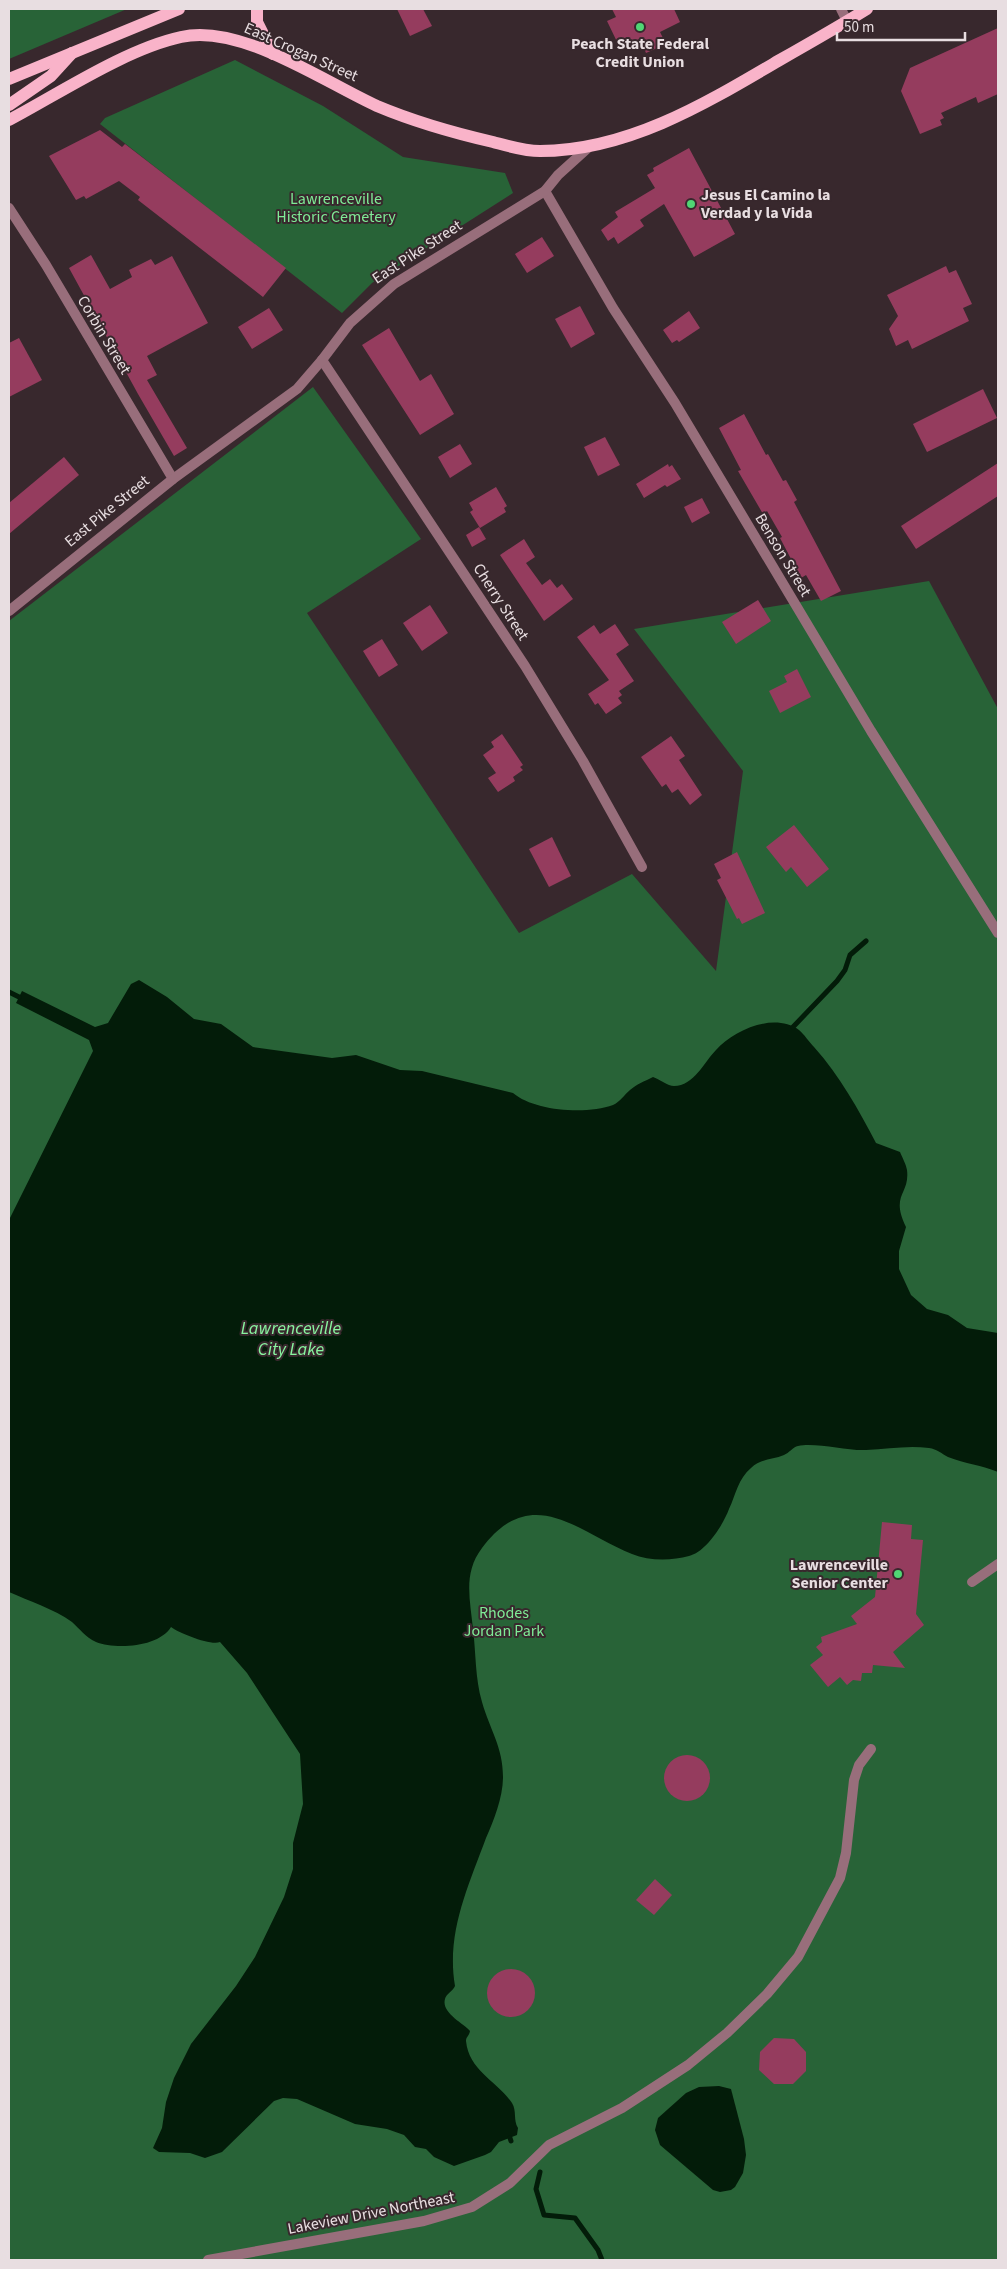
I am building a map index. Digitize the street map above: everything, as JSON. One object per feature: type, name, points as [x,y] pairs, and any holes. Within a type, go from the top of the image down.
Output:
[{"type":"main road","points":[[9,79],[73,51],[179,9]]},
{"type":"main road","points":[[257,9],[257,22],[273,54]]},
{"type":"main road","name":"East Pike Street","points":[[590,146],[625,138],[681,114],[760,72],[867,9]]},
{"type":"main road","name":"East Crogan Street","points":[[9,120],[131,55],[158,43],[183,36],[206,35],[229,38],[273,54],[378,106],[450,133],[539,151],[590,146]]},
{"type":"main road","points":[[9,105],[51,76],[73,51]]},
{"type":"street","points":[[840,9],[847,21]]},
{"type":"street","name":"East Pike Street","points":[[9,611],[172,479],[297,389],[322,360],[350,322],[394,284],[545,191],[558,175],[590,146]]},
{"type":"street","name":"Benson Street","points":[[545,191],[613,308],[675,403],[886,757],[998,933]]},
{"type":"street","name":"Corbin Street","points":[[9,208],[46,265],[172,479]]},
{"type":"street","name":"Cherry Street","points":[[322,360],[525,666],[583,761],[642,867]]},
{"type":"street","points":[[972,1582],[998,1564]]},
{"type":"street","name":"Lakeview Drive Northeast","points":[[208,2260],[425,2220],[472,2207],[510,2183],[549,2145],[622,2108],[688,2065],[727,2033],[761,2000],[787,1973],[798,1957],[840,1878],[846,1853],[854,1780],[858,1765],[871,1749]]},
{"type":"green space","points":[[9,9],[127,9],[9,59]]},
{"type":"green space","name":"Lawrenceville Historic Cemetery","points":[[235,60],[323,106],[403,157],[505,173],[513,193],[372,283],[342,313],[100,124],[105,118]]},
{"type":"green space","name":"Rhodes Jordan Park","points":[[313,387],[421,539],[307,613],[519,933],[632,874],[716,971],[743,771],[634,629],[929,581],[998,709],[998,2260],[9,2260],[9,621]]},
{"type":"water","name":"Lawrenceville City Lake","points":[[139,980],[167,997],[194,1019],[221,1024],[253,1047],[332,1058],[356,1055],[400,1070],[422,1071],[513,1093],[534,1104],[561,1110],[589,1110],[613,1105],[633,1088],[653,1077],[672,1086],[681,1085],[693,1078],[716,1050],[733,1036],[744,1030],[766,1023],[789,1025],[801,1032],[832,1069],[876,1143],[900,1152],[906,1168],[907,1178],[900,1201],[900,1208],[906,1227],[899,1251],[899,1269],[911,1295],[927,1309],[948,1315],[967,1328],[998,1333],[998,1472],[948,1457],[937,1450],[929,1448],[906,1447],[858,1450],[813,1445],[798,1446],[780,1457],[759,1462],[747,1472],[740,1482],[718,1530],[708,1544],[689,1556],[660,1560],[646,1558],[612,1545],[574,1525],[556,1518],[537,1515],[519,1518],[501,1528],[476,1557],[472,1567],[469,1587],[478,1684],[485,1712],[501,1757],[503,1785],[495,1816],[460,1910],[454,1947],[455,1986],[446,1997],[445,2004],[449,2013],[470,2031],[466,2041],[472,2060],[512,2103],[518,2128],[517,2135],[499,2142],[491,2152],[454,2166],[434,2157],[426,2149],[415,2147],[404,2135],[387,2129],[355,2124],[297,2099],[283,2098],[274,2101],[222,2152],[205,2158],[190,2153],[159,2152],[153,2148],[162,2128],[166,2102],[174,2078],[191,2044],[236,1986],[255,1957],[284,1897],[293,1869],[293,1843],[303,1804],[300,1754],[247,1673],[220,1642],[203,1641],[171,1627],[165,1634],[147,1643],[125,1646],[104,1644],[89,1638],[72,1622],[57,1613],[9,1592],[9,1220],[93,1051],[89,1040],[16,1003],[22,991],[95,1027],[108,1023],[131,984]]},
{"type":"water","points":[[719,2086],[731,2089],[744,2139],[746,2155],[743,2173],[735,2187],[731,2190],[720,2192],[713,2190],[660,2145],[655,2130],[658,2118],[686,2093],[699,2087]]},
{"type":"building","points":[[397,9],[423,9],[432,26],[410,36]]},
{"type":"building","name":"Peach State Federal Credit Union","points":[[612,9],[674,9],[680,22],[660,32],[666,44],[646,53],[640,39],[620,48],[607,21],[616,17]]},
{"type":"building","points":[[998,28],[998,94],[978,103],[976,97],[941,113],[944,118],[940,120],[942,125],[920,134],[901,91],[910,68]]},
{"type":"building","points":[[100,130],[122,147],[125,144],[286,268],[263,297],[138,200],[140,197],[119,181],[86,199],[84,196],[76,200],[49,156]]},
{"type":"building","name":"Jesus El Camino la Verdad y la Vida","points":[[689,148],[735,234],[694,257],[664,204],[640,220],[644,226],[618,244],[614,237],[608,241],[601,230],[618,217],[615,212],[655,188],[647,175],[654,171],[653,168]]},
{"type":"building","points":[[542,237],[554,256],[527,273],[515,254]]},
{"type":"building","points":[[91,255],[110,289],[132,277],[129,270],[151,259],[155,265],[172,256],[208,323],[147,356],[157,375],[147,380],[187,448],[174,456],[69,268]]},
{"type":"building","points":[[946,266],[949,273],[956,270],[972,304],[963,308],[969,321],[912,349],[908,340],[896,346],[889,329],[898,316],[887,295]]},
{"type":"building","points":[[580,306],[595,334],[571,348],[555,319]]},
{"type":"building","points":[[269,308],[283,330],[252,349],[238,327]]},
{"type":"building","points":[[689,311],[700,328],[679,342],[677,340],[672,343],[663,330]]},
{"type":"building","points":[[389,328],[420,381],[431,374],[454,414],[420,435],[362,345]]},
{"type":"building","points":[[19,338],[42,380],[9,397],[9,343]]},
{"type":"building","points":[[983,389],[997,418],[927,452],[913,424]]},
{"type":"building","points":[[744,414],[766,455],[768,454],[783,481],[786,480],[797,500],[794,502],[841,591],[821,601],[806,575],[801,578],[780,538],[782,537],[767,511],[763,514],[738,471],[741,470],[719,428]]},
{"type":"building","points":[[605,437],[620,465],[598,476],[584,447]]},
{"type":"building","points":[[460,444],[472,464],[450,478],[438,457]]},
{"type":"building","points":[[64,457],[79,475],[9,534],[9,503]]},
{"type":"building","points":[[998,463],[998,496],[916,549],[901,526]]},
{"type":"building","points":[[668,464],[669,467],[672,465],[681,479],[667,487],[665,485],[644,498],[636,484]]},
{"type":"building","points":[[496,487],[507,506],[504,508],[506,512],[480,528],[470,512],[473,510],[469,503]]},
{"type":"building","points":[[702,498],[710,513],[692,523],[684,507]]},
{"type":"building","points":[[479,527],[486,539],[472,547],[466,535]]},
{"type":"building","points":[[524,539],[535,557],[526,563],[542,585],[550,579],[557,588],[562,584],[573,599],[544,621],[500,555]]},
{"type":"building","points":[[758,600],[771,621],[736,644],[722,622]]},
{"type":"building","points":[[430,605],[448,633],[422,651],[403,623]]},
{"type":"building","points":[[615,624],[629,645],[616,654],[634,681],[619,691],[622,695],[618,698],[622,703],[606,714],[598,703],[595,705],[588,694],[609,680],[577,637],[594,625],[600,634]]},
{"type":"building","points":[[382,639],[398,665],[379,677],[363,651]]},
{"type":"building","points":[[797,669],[811,697],[780,713],[769,691],[787,682],[784,676]]},
{"type":"building","points":[[502,734],[523,765],[520,767],[523,770],[513,777],[515,781],[498,792],[488,778],[496,773],[483,755],[494,747],[491,742]]},
{"type":"building","points":[[671,736],[685,756],[679,760],[702,795],[690,805],[678,789],[672,793],[666,784],[662,787],[641,757]]},
{"type":"building","points":[[794,825],[829,869],[807,887],[791,867],[786,872],[766,847]]},
{"type":"building","points":[[552,837],[571,876],[549,887],[529,849]]},
{"type":"building","points":[[737,852],[765,913],[742,924],[739,918],[737,919],[717,880],[721,878],[714,864]]},
{"type":"building","name":"Lawrenceville Senior Center","points":[[882,1522],[912,1525],[911,1539],[923,1540],[916,1614],[924,1625],[893,1652],[905,1668],[873,1665],[872,1673],[862,1673],[861,1681],[853,1680],[847,1685],[840,1677],[828,1687],[810,1665],[823,1655],[816,1647],[822,1642],[821,1637],[857,1624],[851,1616],[875,1597]]},
{"type":"building","points":[[682,1755],[692,1755],[704,1761],[709,1769],[709,1787],[704,1795],[696,1800],[682,1801],[674,1798],[667,1791],[664,1783],[664,1773],[667,1765],[674,1758]]},
{"type":"building","points":[[655,1879],[672,1895],[654,1915],[636,1900]]},
{"type":"building","points":[[511,1969],[520,1971],[528,1976],[533,1984],[535,1993],[533,2002],[528,2010],[520,2015],[511,2017],[502,2015],[494,2010],[489,2002],[487,1993],[489,1984],[494,1976],[502,1971]]},
{"type":"building","points":[[774,2038],[794,2039],[806,2052],[806,2071],[793,2084],[774,2084],[759,2070],[760,2052]]},
{"type":"waterway","points":[[793,1027],[837,981],[845,970],[850,955],[866,941]]},
{"type":"waterway","points":[[9,992],[19,997]]},
{"type":"waterway","points":[[540,2172],[536,2189],[544,2215],[575,2218],[598,2250],[602,2260]]},
{"type":"place","name":"Peach State Federal Credit Union","points":[[640,27]]},
{"type":"place","name":"Jesus El Camino la Verdad y la Vida","points":[[691,204]]},
{"type":"place","name":"Lawrenceville Senior Center","points":[[898,1574]]}]
